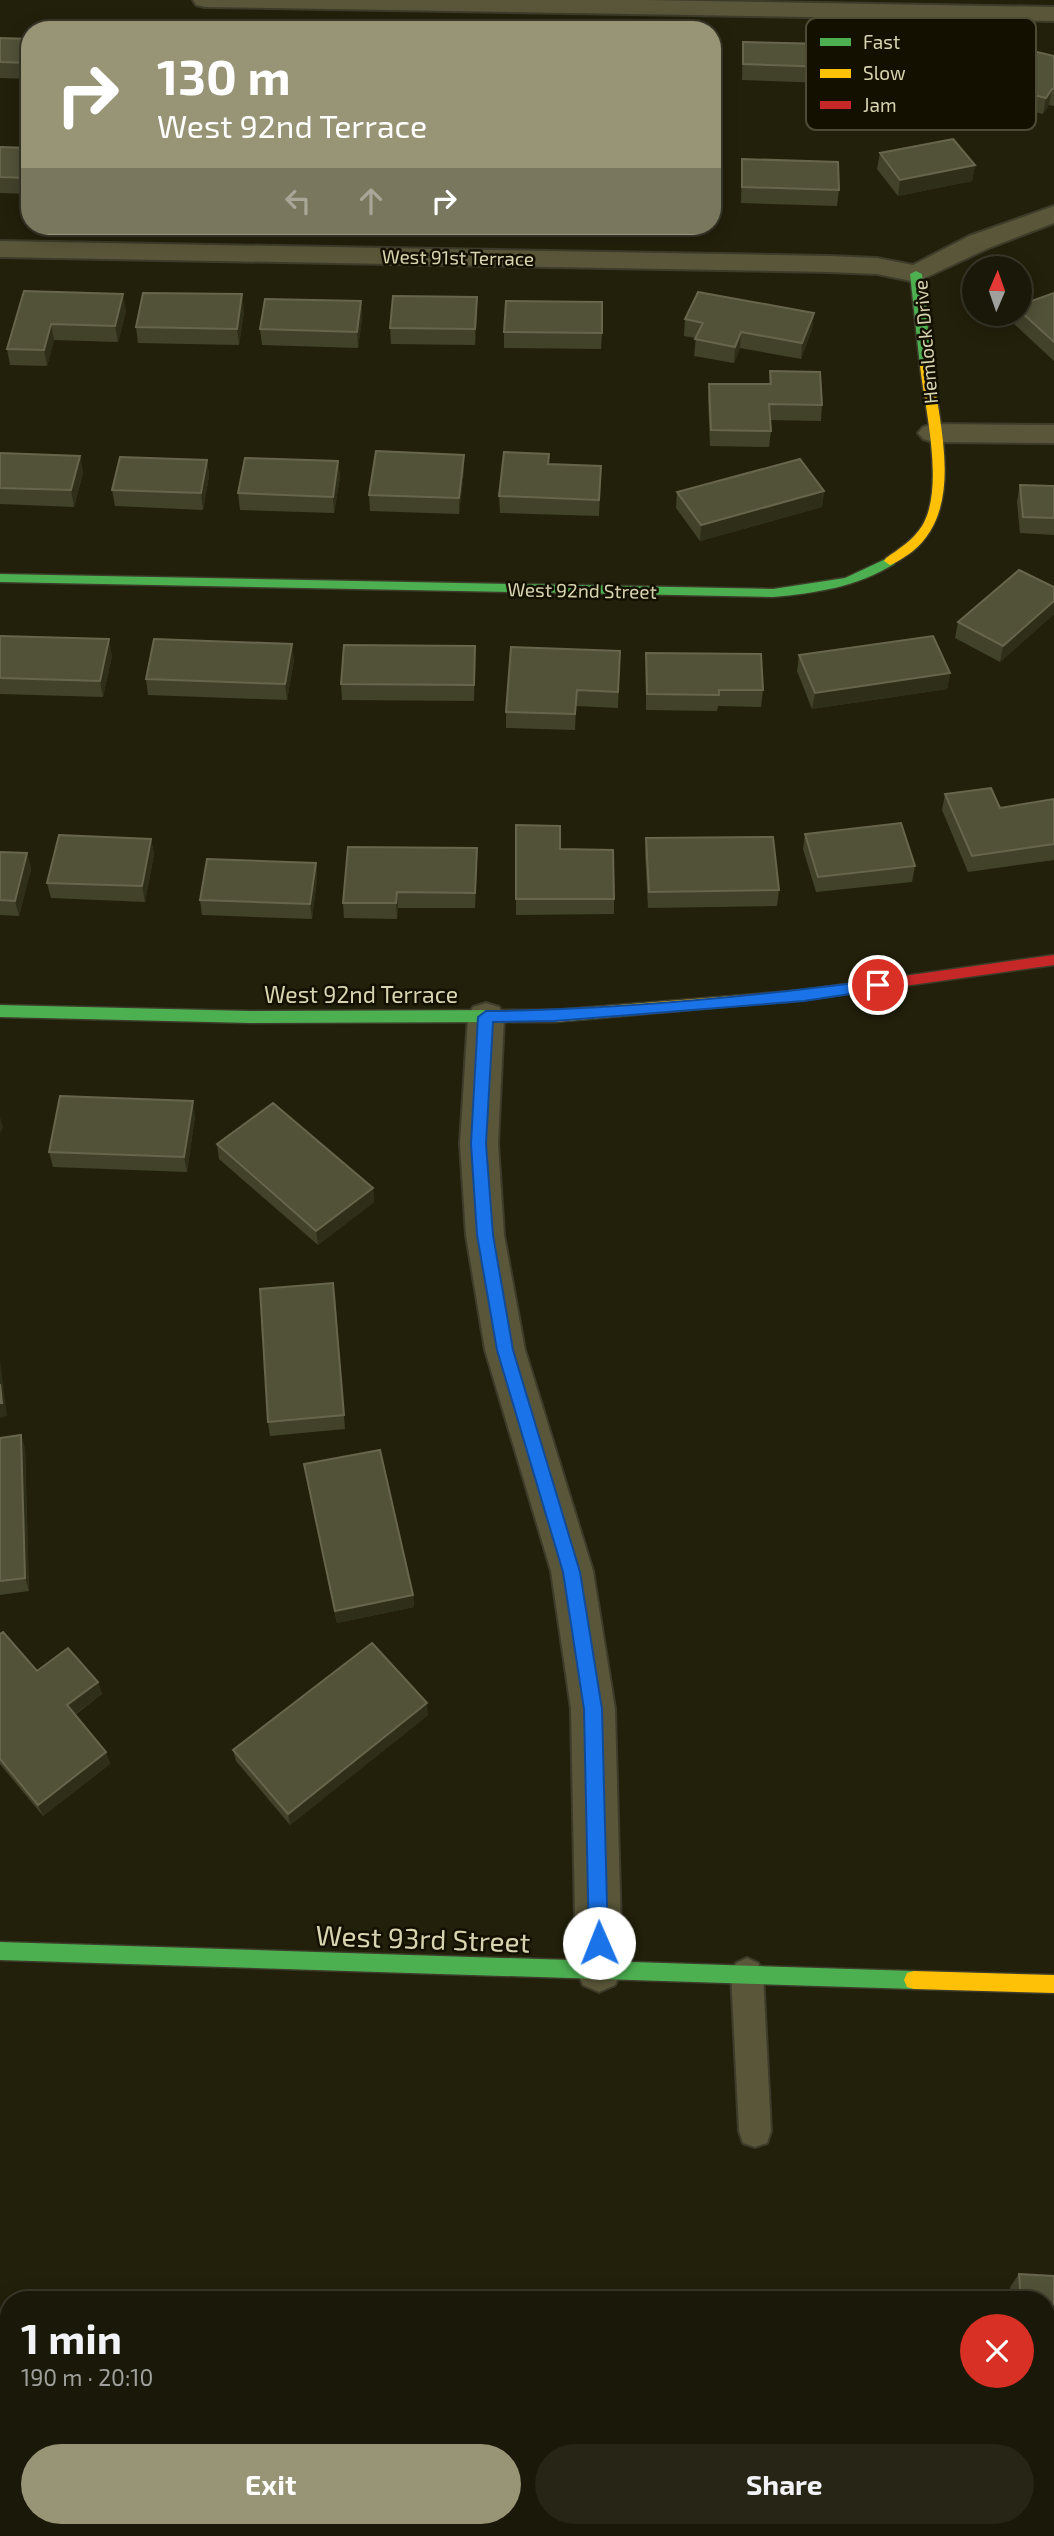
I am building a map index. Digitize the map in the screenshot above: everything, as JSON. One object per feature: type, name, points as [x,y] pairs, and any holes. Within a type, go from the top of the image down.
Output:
[{"type":"street","points":[[205,0],[946,6],[1054,14]]},
{"type":"street","name":"Hemlock Drive","points":[[933,433],[916,274],[979,242],[1054,214]]},
{"type":"street","name":"West 91st Terrace","points":[[0,249],[829,264],[877,266],[916,274]]},
{"type":"street","points":[[933,433],[1054,434]]},
{"type":"street","name":"West 92nd Street","points":[[0,578],[772,593],[820,589],[872,574],[914,545],[931,521],[939,486],[933,433]]},
{"type":"street","name":"West 92nd Terrace","points":[[0,1012],[250,1017],[555,1016],[804,995],[1054,960]]},
{"type":"street","points":[[486,1017],[479,1144],[485,1235],[505,1350],[572,1572],[593,1709],[599,1969]]},
{"type":"street","name":"West 93rd Street","points":[[0,1951],[1054,1984]]},
{"type":"lane","points":[[747,1975],[755,2131]]},
{"type":"building","points":[[0,38],[21,39],[21,63],[0,62]]},
{"type":"building","points":[[743,42],[806,44],[806,66],[743,64]]},
{"type":"building","points":[[1036,52],[1054,56],[1054,89],[1046,98],[1036,96]]},
{"type":"building","points":[[953,139],[975,165],[900,180],[880,153]]},
{"type":"building","points":[[0,147],[21,148],[21,178],[0,177]]},
{"type":"building","points":[[742,159],[838,162],[839,190],[742,187]]},
{"type":"building","points":[[24,291],[123,294],[115,326],[51,324],[44,350],[7,349]]},
{"type":"building","points":[[698,292],[814,313],[802,343],[741,332],[735,347],[695,339],[703,323],[685,319]]},
{"type":"building","points":[[143,293],[242,294],[237,329],[136,327]]},
{"type":"building","points":[[1054,293],[1054,342],[1032,322],[1032,301]]},
{"type":"building","points":[[393,296],[477,297],[475,329],[390,328]]},
{"type":"building","points":[[265,299],[361,301],[357,332],[260,329]]},
{"type":"building","points":[[506,301],[602,302],[602,333],[504,332]]},
{"type":"building","points":[[770,371],[820,372],[822,405],[769,404],[771,431],[711,430],[709,384],[771,384]]},
{"type":"building","points":[[376,451],[464,455],[459,498],[369,495]]},
{"type":"building","points":[[504,452],[549,454],[548,464],[601,466],[599,500],[499,496]]},
{"type":"building","points":[[0,453],[80,456],[71,490],[0,488]]},
{"type":"building","points":[[120,457],[207,460],[201,493],[112,490]]},
{"type":"building","points":[[245,458],[338,461],[333,497],[238,493]]},
{"type":"building","points":[[800,459],[824,491],[701,525],[677,492]]},
{"type":"building","points":[[1020,485],[1054,486],[1054,518],[1023,517]]},
{"type":"building","points":[[1019,570],[1054,587],[1054,601],[1003,646],[958,622]]},
{"type":"building","points":[[0,636],[109,639],[100,681],[0,678]]},
{"type":"building","points":[[933,636],[950,673],[815,693],[799,655]]},
{"type":"building","points":[[154,639],[292,644],[285,684],[146,679]]},
{"type":"building","points":[[344,645],[475,646],[474,685],[341,684]]},
{"type":"building","points":[[511,647],[620,651],[618,692],[577,690],[575,714],[506,712]]},
{"type":"building","points":[[646,653],[761,654],[763,690],[719,690],[719,695],[647,694]]},
{"type":"building","points":[[991,788],[1000,808],[1054,799],[1054,844],[972,856],[945,794]]},
{"type":"building","points":[[901,823],[915,866],[818,877],[805,834]]},
{"type":"building","points":[[516,825],[560,826],[560,849],[613,850],[614,899],[516,899]]},
{"type":"building","points":[[59,835],[151,839],[142,886],[47,883]]},
{"type":"building","points":[[773,837],[779,890],[649,892],[646,838]]},
{"type":"building","points":[[348,847],[477,848],[475,893],[397,892],[396,903],[343,903]]},
{"type":"building","points":[[0,852],[27,853],[15,901],[0,900]]},
{"type":"building","points":[[207,859],[316,863],[310,904],[200,900]]},
{"type":"building","points":[[60,1096],[193,1101],[184,1157],[49,1152]]},
{"type":"building","points":[[273,1103],[373,1188],[316,1231],[217,1144]]},
{"type":"building","points":[[333,1283],[344,1415],[268,1422],[260,1289]]},
{"type":"building","points":[[21,1435],[25,1578],[0,1581],[0,1438]]},
{"type":"building","points":[[380,1450],[413,1595],[335,1611],[304,1464]]},
{"type":"building","points":[[3,1632],[37,1671],[68,1648],[98,1682],[67,1705],[106,1752],[38,1805],[0,1759],[0,1634]]},
{"type":"building","points":[[372,1643],[427,1703],[288,1814],[233,1750]]},
{"type":"building","points":[[1019,2274],[1054,2276],[1054,2291],[1020,2291]]},
{"type":"traffic: fast","points":[[916,274],[926,366]]},
{"type":"traffic: fast","points":[[0,578],[773,593],[849,581],[890,561]]},
{"type":"traffic: fast","points":[[0,1011],[250,1017],[514,1016]]},
{"type":"traffic: fast","points":[[0,1951],[914,1980]]},
{"type":"traffic: slow","points":[[890,561],[921,535],[929,524],[934,509],[937,491],[936,447],[926,366]]},
{"type":"traffic: slow","points":[[514,1016],[555,1016],[757,999]]},
{"type":"traffic: slow","points":[[914,1980],[1054,1984]]},
{"type":"traffic: jam","points":[[757,999],[804,995],[1054,960]]},
{"type":"route","points":[[599,1943],[593,1709],[572,1572],[505,1350],[485,1235],[479,1144],[486,1017],[555,1016],[804,995],[878,985]]}]
